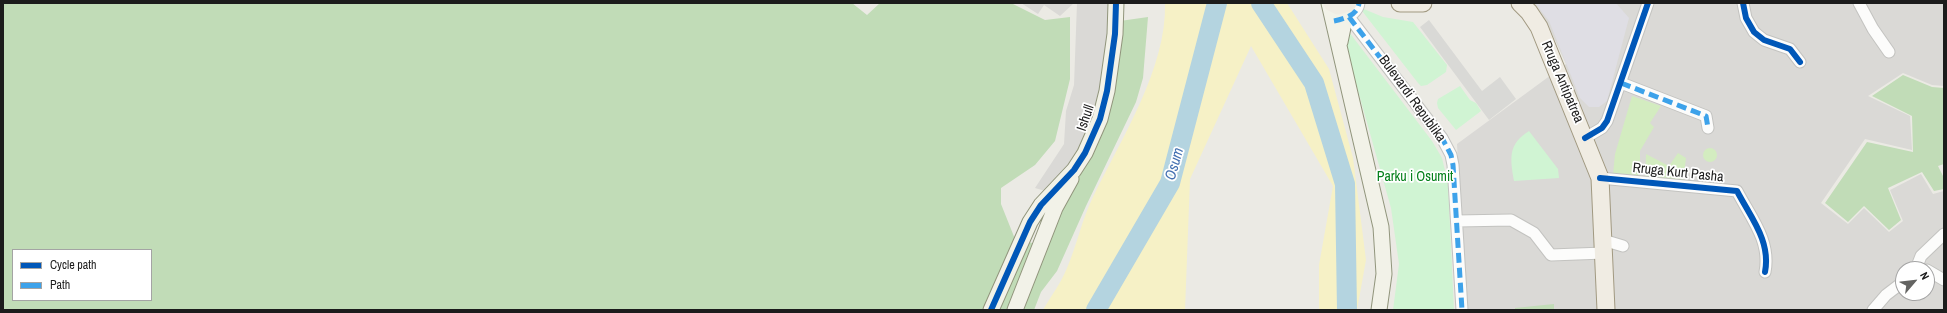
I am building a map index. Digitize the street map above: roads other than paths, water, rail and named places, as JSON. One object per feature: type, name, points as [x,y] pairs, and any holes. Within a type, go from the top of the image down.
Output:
[{"type":"main road","points":[[1332,3],[1346,11]]},
{"type":"main road","points":[[1400,3],[1423,3]]},
{"type":"main road","name":"Rruga Antipatrea","points":[[1520,3],[1529,12],[1539,27],[1600,178],[1606,310]]},
{"type":"street","name":"Ishull","points":[[991,310],[1030,222],[1054,190],[1074,170],[1085,153],[1100,119],[1107,91],[1115,34],[1116,3]]},
{"type":"street","points":[[1329,3],[1346,11],[1359,8],[1359,3]]},
{"type":"street","points":[[1585,138],[1602,128],[1607,121],[1648,3]]},
{"type":"street","points":[[1742,3],[1746,18],[1754,32],[1764,40],[1790,50],[1800,62]]},
{"type":"street","points":[[1860,3],[1873,28],[1889,52]]},
{"type":"street","points":[[1346,11],[1338,49],[1381,227],[1384,274],[1380,310]]},
{"type":"street","name":"Bulevardi Republika","points":[[1346,11],[1448,148],[1453,165],[1462,310]]},
{"type":"street","points":[[1621,83],[1706,116],[1708,128]]},
{"type":"street","points":[[1016,310],[1055,208],[1070,183],[1074,170]]},
{"type":"street","name":"Rruga Kurt Pasha","points":[[1600,178],[1737,191],[1766,247],[1768,259],[1765,272]]},
{"type":"street","points":[[1457,221],[1512,220],[1534,233],[1551,255],[1604,247],[1623,246]]},
{"type":"street","points":[[1921,261],[1921,256],[1944,234]]},
{"type":"street","points":[[1935,275],[1944,280]]},
{"type":"street","points":[[1873,310],[1886,295],[1895,288]]},
{"type":"waterway","name":"Osum","points":[[1096,310],[1170,183],[1217,3]]},
{"type":"waterway","points":[[1261,3],[1314,83],[1345,184],[1347,310]]},
{"type":"park label","name":"Parku i Osumit","points":[[1415,177]]}]
